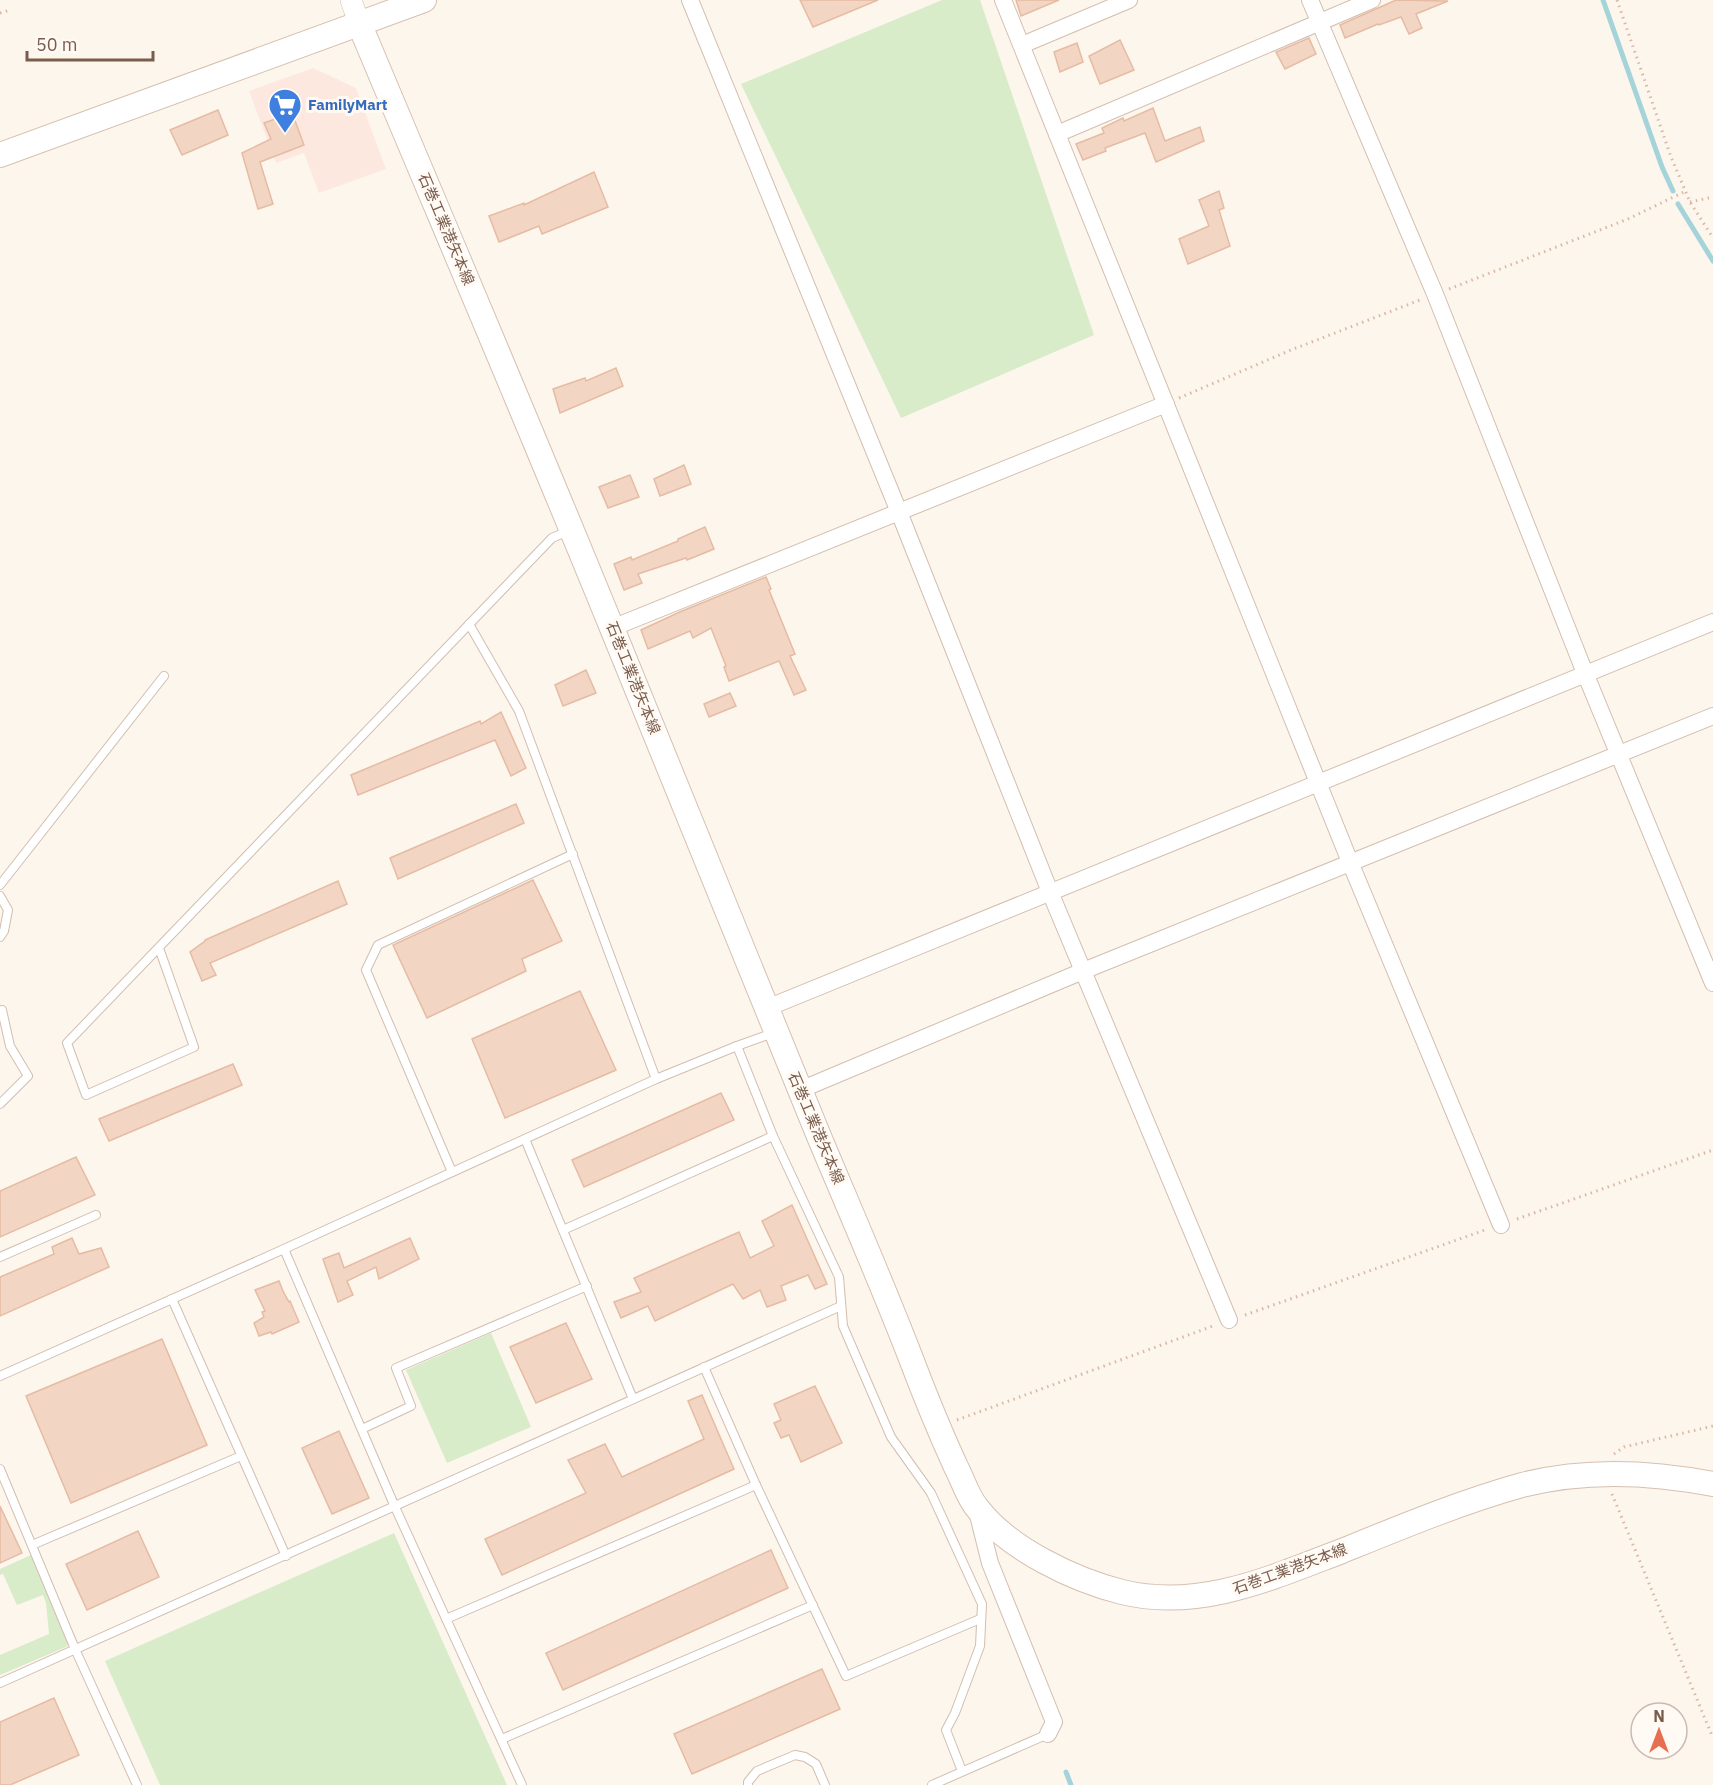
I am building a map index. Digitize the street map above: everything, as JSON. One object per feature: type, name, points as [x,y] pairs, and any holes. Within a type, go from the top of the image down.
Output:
[{"type":"main road","points":[[0,155],[424,0]]},
{"type":"main road","name":"石巻工業港矢本線","points":[[359,23],[612,628],[776,1032],[894,1314],[937,1427],[976,1508],[1009,1540],[1091,1584],[1132,1595],[1175,1599],[1222,1593],[1270,1579],[1419,1520],[1529,1483],[1607,1474],[1680,1478],[1713,1484]]},
{"type":"street","points":[[351,0],[359,23]]},
{"type":"street","points":[[690,0],[899,512],[1050,892],[1229,1320]]},
{"type":"street","points":[[1003,0],[1350,862],[1501,1225]]},
{"type":"street","points":[[1022,45],[1129,0]]},
{"type":"street","points":[[1310,0],[1435,294],[1585,673],[1713,983]]},
{"type":"street","points":[[1057,134],[1372,0]]},
{"type":"street","points":[[612,628],[1166,404]]},
{"type":"street","points":[[767,1008],[1713,622]]},
{"type":"street","points":[[800,1090],[1083,971],[1713,716]]},
{"type":"street","points":[[976,1508],[990,1563],[1054,1722],[1048,1734]]},
{"type":"lane","points":[[159,948],[194,1047],[86,1095],[68,1042],[552,538],[571,530]]},
{"type":"lane","points":[[469,624],[519,711],[656,1079]]},
{"type":"lane","points":[[0,885],[164,676]]},
{"type":"lane","points":[[452,1172],[366,970],[378,945],[573,854]]},
{"type":"lane","points":[[0,896],[8,910],[4,931],[0,937]]},
{"type":"lane","points":[[0,1104],[28,1076],[10,1046],[2,1010]]},
{"type":"lane","points":[[0,1376],[656,1079],[776,1032]]},
{"type":"lane","points":[[0,1047],[8,1039]]},
{"type":"lane","points":[[737,1046],[773,1136],[839,1277],[843,1326],[891,1437],[931,1493],[982,1604],[980,1646],[955,1713],[946,1730],[962,1771]]},
{"type":"lane","points":[[563,1230],[773,1136]]},
{"type":"lane","points":[[525,1139],[633,1399]]},
{"type":"lane","points":[[0,1257],[96,1215]]},
{"type":"lane","points":[[284,1249],[395,1507],[522,1785]]},
{"type":"lane","points":[[362,1429],[411,1406],[396,1368],[587,1286]]},
{"type":"lane","points":[[172,1299],[286,1556]]},
{"type":"lane","points":[[0,1683],[841,1306]]},
{"type":"lane","points":[[704,1367],[756,1485],[846,1676],[980,1619]]},
{"type":"lane","points":[[32,1545],[242,1456]]},
{"type":"lane","points":[[0,1469],[75,1649],[137,1785]]},
{"type":"lane","points":[[446,1619],[756,1485]]},
{"type":"lane","points":[[502,1739],[813,1605]]},
{"type":"lane","points":[[932,1785],[1048,1734]]},
{"type":"lane","points":[[748,1785],[757,1771],[795,1755],[805,1756],[816,1764],[825,1785]]},
{"type":"path","points":[[1617,0],[1671,157],[1690,202],[1713,238]]},
{"type":"path","points":[[0,13],[10,10]]},
{"type":"path","points":[[1690,202],[1713,197]]},
{"type":"path","points":[[937,1427],[1229,1320],[1713,1150]]},
{"type":"path","points":[[1713,1426],[1624,1448],[1611,1457],[1607,1474],[1611,1491],[1713,1738]]},
{"type":"shaded area","points":[[313,68],[356,88],[386,169],[319,193],[304,153],[276,163],[249,91]]},
{"type":"green space","points":[[942,0],[980,0],[1094,335],[901,418],[741,84]]},
{"type":"green space","points":[[491,1333],[531,1427],[447,1463],[406,1370]]},
{"type":"green space","points":[[394,1533],[507,1785],[160,1785],[105,1661]]},
{"type":"green space","points":[[31,1555],[69,1643],[66,1647],[0,1675],[0,1655],[49,1634],[43,1595],[17,1605],[3,1574],[0,1575],[0,1569]]},
{"type":"building","points":[[800,0],[878,0],[813,27]]},
{"type":"building","points":[[1016,0],[1059,0],[1021,16]]},
{"type":"building","points":[[1396,0],[1448,1],[1416,14],[1422,28],[1409,34],[1401,17],[1345,38],[1340,25]]},
{"type":"building","points":[[1309,38],[1316,54],[1285,69],[1276,52]]},
{"type":"building","points":[[1120,40],[1134,70],[1100,84],[1089,56]]},
{"type":"building","points":[[1077,43],[1083,62],[1060,72],[1054,52]]},
{"type":"building","points":[[1153,108],[1165,141],[1200,127],[1204,141],[1156,162],[1145,133],[1105,148],[1106,151],[1083,160],[1076,144],[1104,133],[1102,128],[1123,118],[1124,121]]},
{"type":"building","points":[[218,110],[228,135],[182,155],[170,130]]},
{"type":"building","points":[[291,110],[304,145],[260,162],[273,204],[258,209],[242,153],[271,139],[264,123],[278,118],[276,115]]},
{"type":"building","points":[[594,172],[608,207],[542,234],[539,226],[499,242],[489,216],[524,203],[524,205]]},
{"type":"building","points":[[1219,191],[1224,208],[1219,210],[1230,246],[1188,264],[1179,239],[1209,226],[1199,200]]},
{"type":"building","points":[[616,368],[623,386],[560,413],[553,389],[585,378],[586,381]]},
{"type":"building","points":[[684,465],[691,484],[660,496],[654,479]]},
{"type":"building","points":[[630,475],[639,497],[608,508],[599,487]]},
{"type":"building","points":[[705,527],[714,549],[687,560],[686,558],[638,574],[642,583],[624,590],[614,564],[631,557],[632,560]]},
{"type":"building","points":[[766,577],[795,654],[790,656],[806,690],[794,695],[779,661],[729,681],[724,667],[726,666],[711,628],[693,638],[690,631],[648,649],[641,630]]},
{"type":"building","points":[[586,670],[596,693],[563,706],[555,685]]},
{"type":"building","points":[[730,693],[736,706],[709,717],[704,704]]},
{"type":"building","points":[[501,712],[526,768],[511,776],[495,740],[358,795],[351,775],[480,721],[481,724]]},
{"type":"building","points":[[516,804],[524,823],[398,879],[390,858]]},
{"type":"building","points":[[533,880],[562,941],[522,959],[526,971],[427,1018],[393,945]]},
{"type":"building","points":[[338,881],[347,904],[210,963],[216,975],[202,981],[190,952],[205,940]]},
{"type":"building","points":[[580,991],[616,1070],[505,1118],[472,1039]]},
{"type":"building","points":[[233,1064],[242,1085],[109,1141],[99,1119]]},
{"type":"building","points":[[721,1093],[734,1120],[584,1187],[572,1160]]},
{"type":"building","points":[[76,1157],[95,1195],[0,1237],[0,1191]]},
{"type":"building","points":[[792,1205],[827,1284],[815,1289],[808,1275],[781,1286],[786,1300],[767,1307],[760,1290],[743,1299],[733,1284],[655,1321],[648,1306],[621,1318],[614,1302],[641,1292],[634,1278],[739,1232],[750,1258],[774,1246],[762,1221]]},
{"type":"building","points":[[72,1238],[79,1254],[101,1248],[109,1267],[0,1316],[0,1277],[54,1254],[52,1247]]},
{"type":"building","points":[[410,1238],[419,1259],[379,1279],[376,1267],[347,1281],[353,1295],[338,1302],[323,1259],[339,1253],[344,1268]]},
{"type":"building","points":[[279,1281],[299,1322],[272,1334],[271,1332],[259,1336],[254,1323],[264,1317],[262,1312],[265,1311],[255,1290]]},
{"type":"building","points":[[566,1323],[592,1379],[536,1403],[510,1347]]},
{"type":"building","points":[[162,1339],[207,1445],[71,1503],[26,1396]]},
{"type":"building","points":[[815,1386],[842,1443],[801,1462],[789,1435],[781,1438],[774,1423],[781,1420],[774,1404]]},
{"type":"building","points":[[702,1395],[734,1469],[502,1575],[485,1539],[586,1493],[568,1460],[605,1444],[622,1477],[704,1439],[688,1401]]},
{"type":"building","points":[[339,1431],[369,1498],[332,1514],[302,1448]]},
{"type":"building","points":[[0,1506],[22,1553],[0,1563]]},
{"type":"building","points":[[138,1531],[159,1577],[87,1610],[66,1564]]},
{"type":"building","points":[[771,1550],[788,1588],[563,1690],[546,1653]]},
{"type":"building","points":[[822,1669],[840,1709],[692,1774],[674,1734]]},
{"type":"building","points":[[54,1698],[79,1755],[10,1785],[0,1785],[0,1722]]},
{"type":"waterway","points":[[1603,0],[1662,167],[1673,191]]},
{"type":"waterway","points":[[1678,204],[1713,261]]},
{"type":"waterway","points":[[1066,1772],[1071,1785]]},
{"type":"place","name":"FamilyMart","points":[[285,134]]}]
